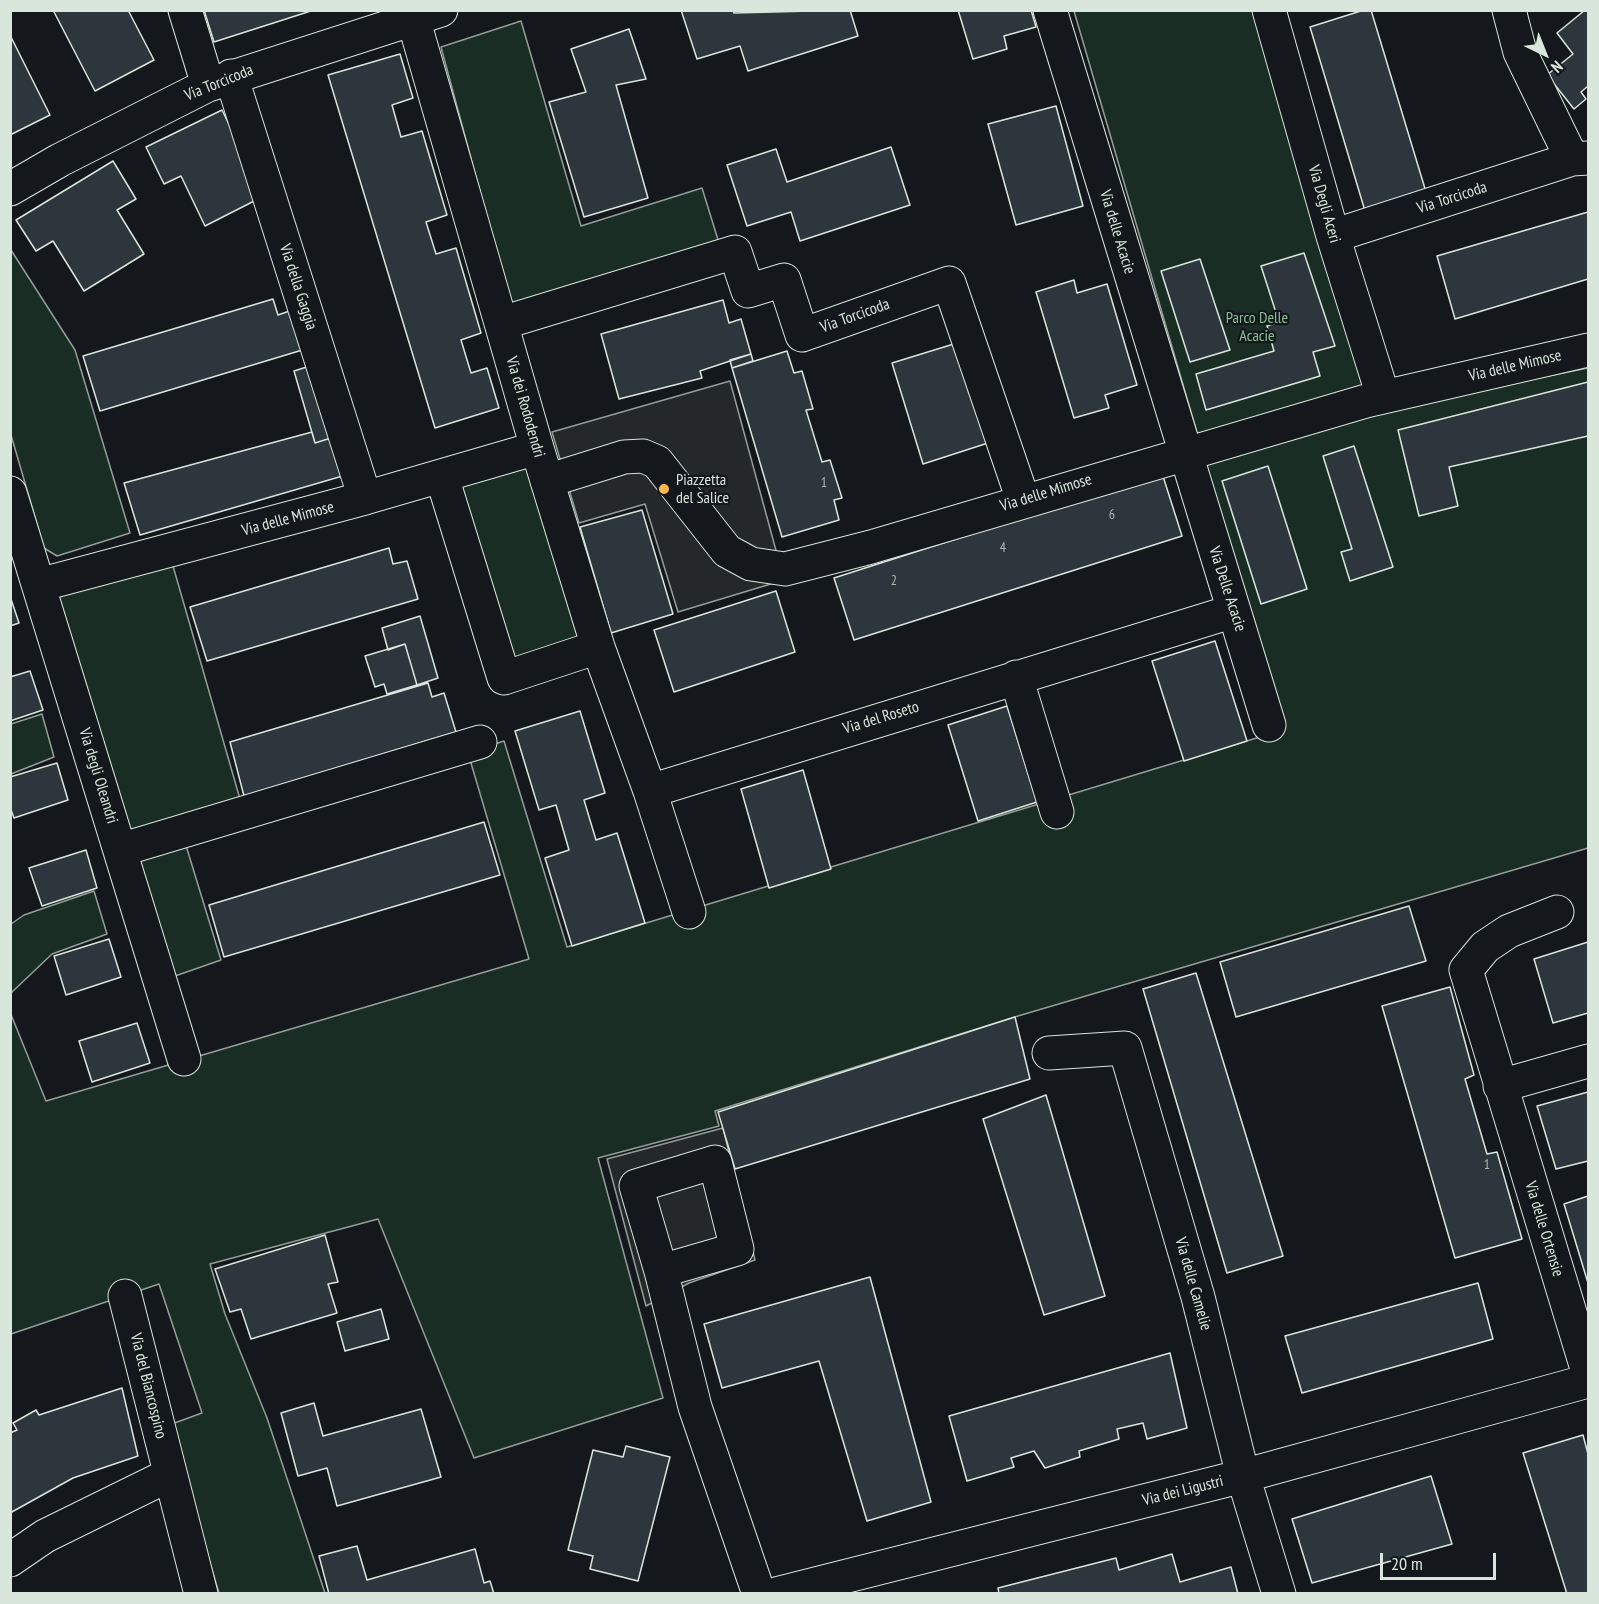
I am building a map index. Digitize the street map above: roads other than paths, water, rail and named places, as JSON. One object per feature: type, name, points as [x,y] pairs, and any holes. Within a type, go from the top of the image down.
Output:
[{"type":"street","name":"Via della Gaggia","points":[[185,10],[219,80],[365,498]]},
{"type":"street","name":"Via delle Acacie","points":[[1050,10],[1184,453]]},
{"type":"street","name":"Via Degli Aceri","points":[[1269,10],[1333,236],[1383,396]]},
{"type":"street","name":"Via Torcicoda","points":[[1333,236],[1580,159],[1520,52],[1509,10]]},
{"type":"street","name":"Via Torcicoda","points":[[10,189],[60,160],[219,80],[376,20],[427,14]]},
{"type":"street","name":"Via dei Rododendri","points":[[427,14],[502,323],[537,448],[598,647],[650,791]]},
{"type":"street","name":"Via Torcicoda","points":[[502,323],[735,252],[748,291],[784,280],[802,335],[949,283],[1023,500]]},
{"type":"street","name":"Via delle Mimose","points":[[547,481],[624,457],[643,456],[657,462],[727,551],[751,564],[785,569],[871,547],[1023,500],[1383,396],[1588,350]]},
{"type":"street","name":"Via delle Mimose","points":[[39,585],[442,477],[537,448]]},
{"type":"street","name":"Via Delle Acacie","points":[[1184,453],[1269,725]]},
{"type":"street","points":[[442,477],[504,678],[598,647]]},
{"type":"street","name":"Via degli Oleandri","points":[[10,493],[184,1059]]},
{"type":"street","name":"Via del Roseto","points":[[650,791],[1234,611]]},
{"type":"street","points":[[1016,677],[1058,812]]},
{"type":"street","points":[[120,850],[480,742]]},
{"type":"street","points":[[650,791],[690,912]]},
{"type":"street","name":"Via delle Ortensie","points":[[1557,912],[1509,931],[1485,947],[1466,970],[1588,1372]]},
{"type":"street","name":"Via delle Camelie","points":[[1049,1053],[1125,1048],[1198,1298],[1242,1476],[1279,1593]]},
{"type":"street","points":[[1500,1086],[1588,1061]]},
{"type":"street","points":[[661,1271],[695,1407],[759,1593]]},
{"type":"street","name":"Via del Biancospino","points":[[125,1296],[201,1593]]},
{"type":"street","name":"Via dei Ligustri","points":[[777,1593],[1242,1476],[1588,1381]]},
{"type":"street","points":[[10,1560],[45,1536],[169,1475]]},
{"type":"place","name":"Piazzetta del Salice","points":[[664,489]]},
{"type":"park label","name":"Parco Delle Acacie","points":[[1257,327]]}]
